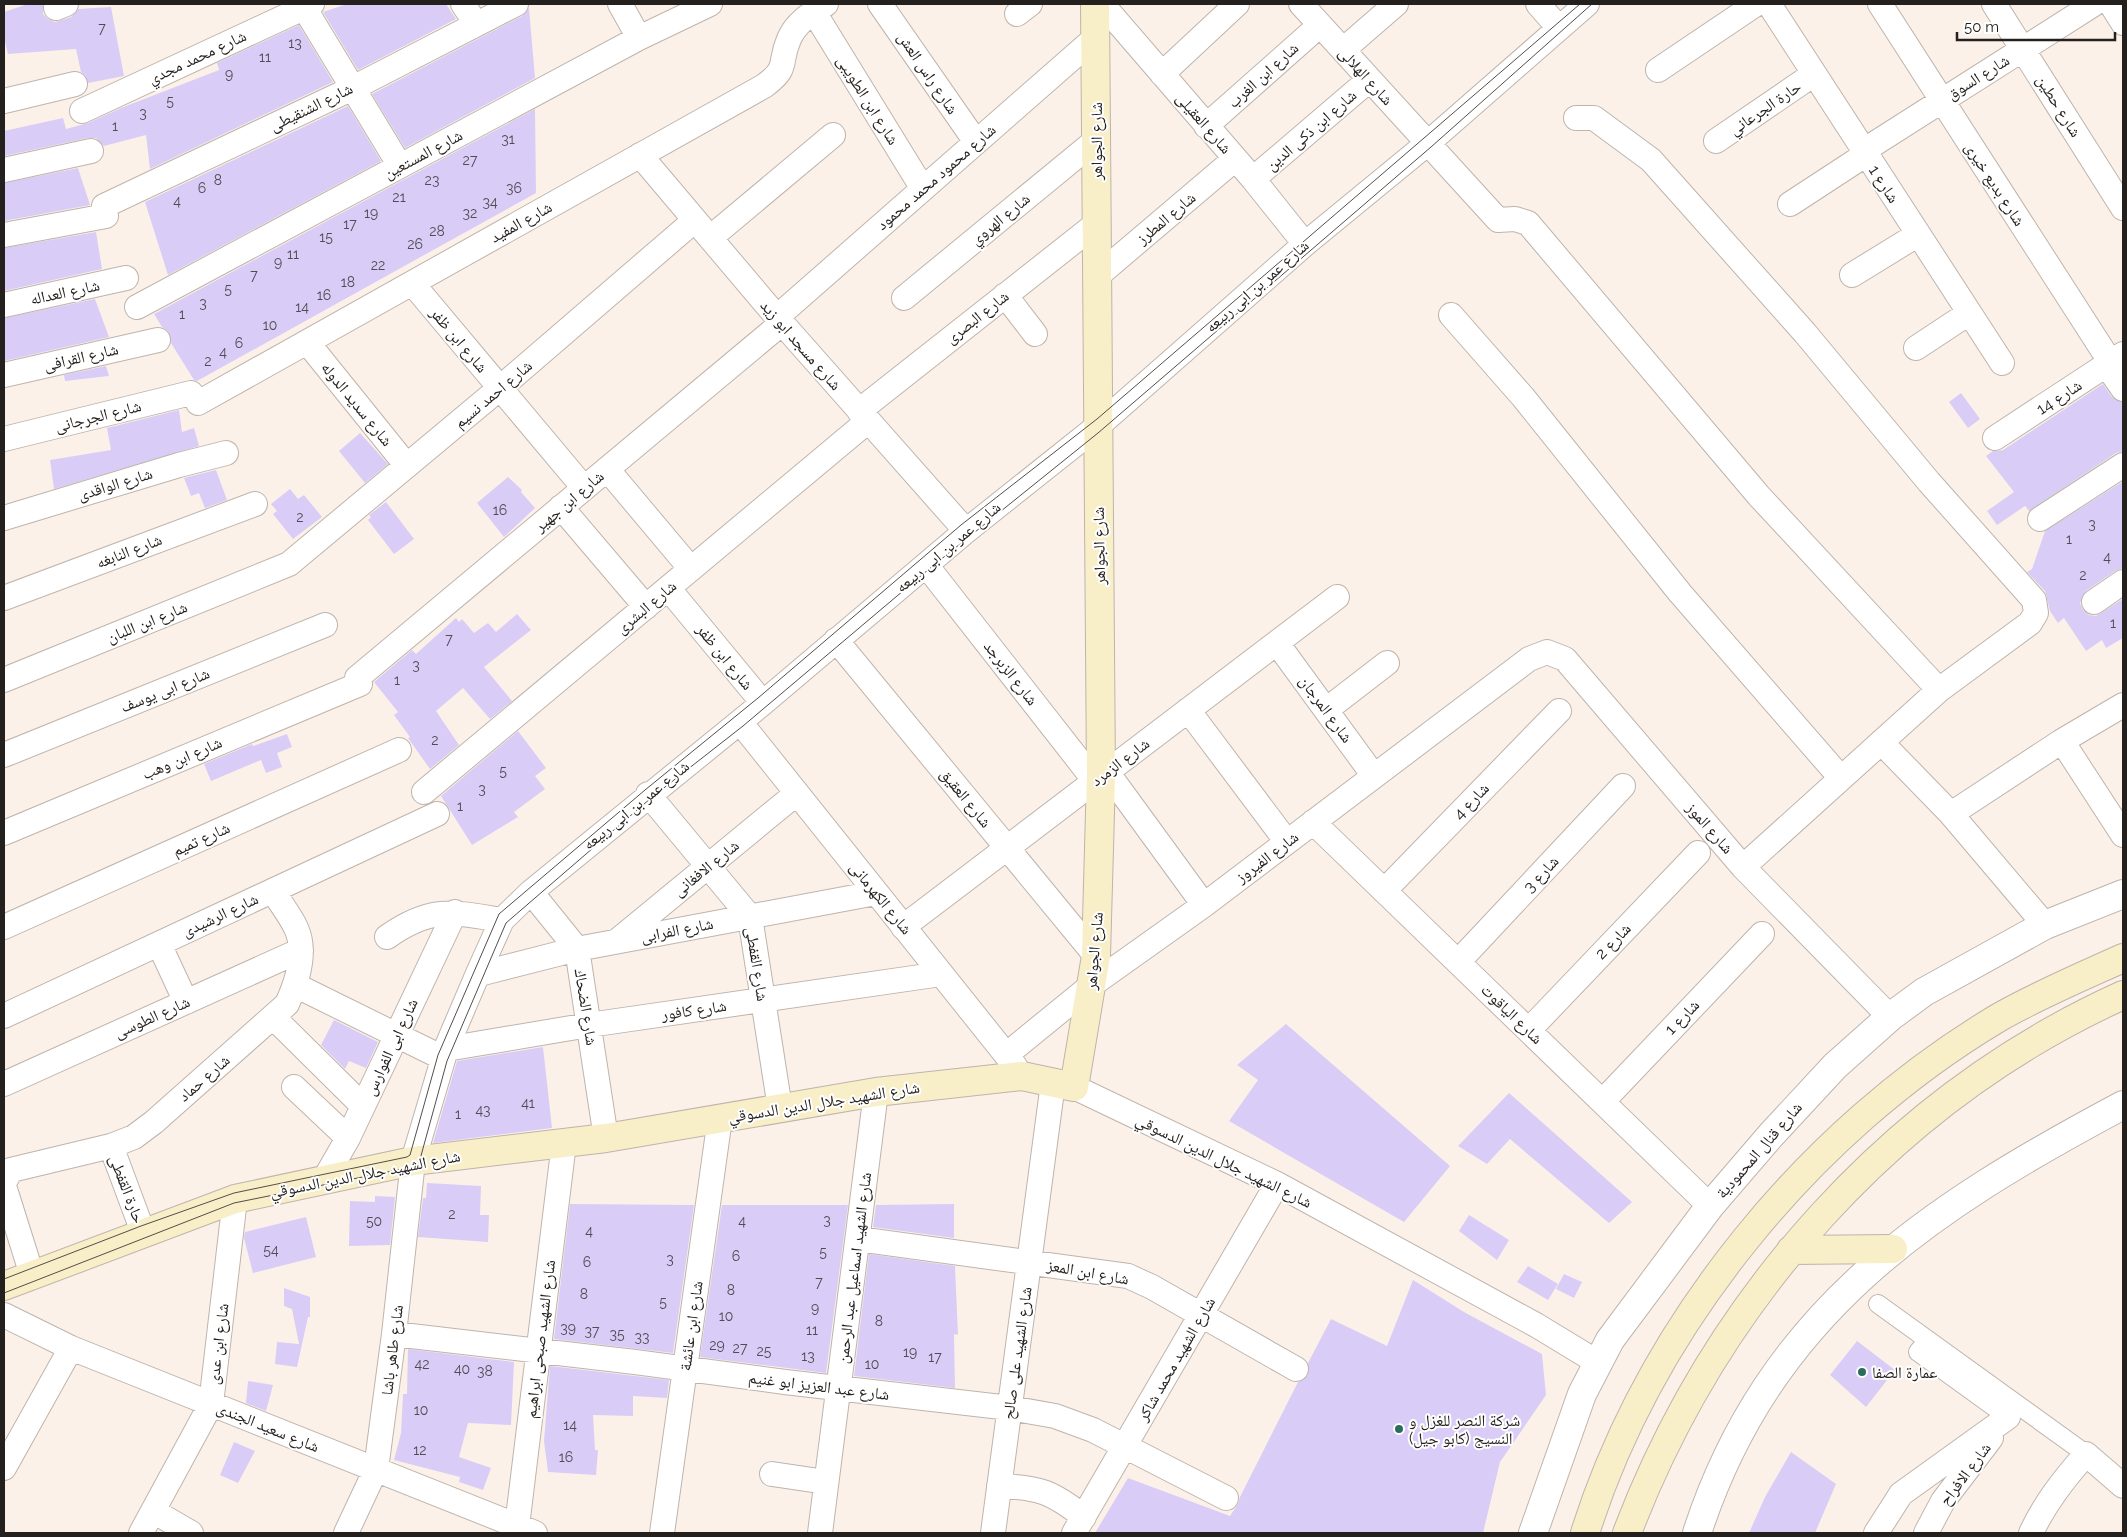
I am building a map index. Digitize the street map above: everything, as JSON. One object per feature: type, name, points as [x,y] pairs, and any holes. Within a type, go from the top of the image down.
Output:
[{"type":"main road","name":"شارع الجواهر","points":[[1063,1085],[1093,984],[1096,956],[1101,776],[1096,141],[1106,13]]},
{"type":"main road","points":[[1584,1533],[1628,1425],[1677,1337],[1732,1257],[1796,1182],[1871,1111],[1954,1047],[2020,1006],[2123,958]]},
{"type":"main road","points":[[1627,1533],[1668,1438],[1698,1381],[1733,1327],[1792,1250],[1858,1179],[1900,1139],[1965,1087],[2037,1039],[2123,995]]},
{"type":"main road","name":"شارع الشهيد جلال الدين الدسوقي","points":[[4,1286],[143,1232],[235,1199],[413,1161],[606,1138],[876,1092],[1014,1065],[1063,1085]]},
{"type":"main road","points":[[1792,1250],[1892,1249]]},
{"type":"street","points":[[463,4],[476,24]]},
{"type":"street","name":"شارع الشنقيطى","points":[[4,235],[105,211],[353,88],[516,4]]},
{"type":"street","points":[[620,4],[639,38]]},
{"type":"street","name":"شارع المستعين","points":[[137,307],[639,38],[710,4]]},
{"type":"street","name":"شارع راس العش","points":[[880,4],[976,142]]},
{"type":"street","points":[[1162,74],[1237,4]]},
{"type":"street","name":"شارع الهلالى","points":[[1301,4],[1498,220],[1515,219],[1528,223],[1758,496],[1939,690]]},
{"type":"street","points":[[1342,50],[1396,4]]},
{"type":"street","points":[[1538,4],[1559,28]]},
{"type":"street","name":"شارع عمر بن ابى ربيعه","points":[[413,1161],[445,1052],[502,920],[531,892],[648,794],[740,722],[966,531],[1098,426],[1306,244],[1430,145],[1587,4]]},
{"type":"street","points":[[1658,70],[1756,4]]},
{"type":"street","name":"شارع 1","points":[[1768,4],[2002,363]]},
{"type":"street","name":"شارع بديع خيرى","points":[[1880,4],[1941,101],[2114,361],[2123,388]]},
{"type":"street","name":"شارع حطين","points":[[1994,4],[2123,208]]},
{"type":"street","name":"شارع السوق","points":[[1790,204],[1941,101],[2094,4]]},
{"type":"street","points":[[2111,4],[2123,23]]},
{"type":"street","points":[[306,5],[400,166]]},
{"type":"street","name":"شارع محمد مجدي","points":[[82,111],[306,5]]},
{"type":"street","name":"شارع المفيد","points":[[194,398],[307,342],[779,75],[789,39],[799,23],[820,8]]},
{"type":"street","name":"شارع ابن الطويبى","points":[[820,8],[923,189]]},
{"type":"street","name":"شارع محمود محمد محمود","points":[[779,320],[976,142],[1106,13]]},
{"type":"street","name":"شارع العقيلى","points":[[1106,13],[1236,159],[1306,244]]},
{"type":"street","name":"شارع ابن الغرب","points":[[1206,126],[1320,25]]},
{"type":"street","name":"حارة الجرعاني","points":[[1716,141],[1814,74]]},
{"type":"street","name":"شارع ابن ذكى الدين","points":[[1253,179],[1369,80]]},
{"type":"street","points":[[4,101],[75,84]]},
{"type":"street","points":[[1576,118],[1594,118],[1651,160],[1805,333],[1929,482],[2034,600],[2036,613],[2030,623],[1939,690],[1840,777],[1743,867]]},
{"type":"street","name":"شارع احمد نسيم","points":[[290,564],[500,388],[702,229],[833,136]]},
{"type":"street","name":"شارع الهروي","points":[[904,298],[1096,141]]},
{"type":"street","points":[[4,170],[91,151]]},
{"type":"street","name":"شارع مسجد ابو زيد","points":[[640,155],[779,320],[966,531]]},
{"type":"street","name":"شارع المطرز","points":[[1096,277],[1236,159]]},
{"type":"street","name":"شارع البصرى","points":[[863,416],[1006,295],[1096,224]]},
{"type":"street","points":[[1852,275],[1917,235]]},
{"type":"street","name":"شارع العداله","points":[[4,305],[126,278]]},
{"type":"street","name":"شارع ابن ظفر","points":[[412,283],[584,488]]},
{"type":"street","points":[[1006,295],[1035,334]]},
{"type":"street","points":[[1916,348],[1968,312]]},
{"type":"street","points":[[1451,315],[1523,398],[1680,593],[1840,777]]},
{"type":"street","name":"شارع ابن جهير","points":[[358,681],[561,507],[607,470],[779,320]]},
{"type":"street","name":"شارع القرافى","points":[[4,375],[158,340]]},
{"type":"street","name":"شارع سديد الدوله","points":[[307,342],[407,466]]},
{"type":"street","name":"شارع 14","points":[[1995,438],[2114,361]]},
{"type":"street","name":"شارع الجرجانى","points":[[4,439],[194,398]]},
{"type":"street","name":"شارع البشرى","points":[[424,792],[692,569],[863,416]]},
{"type":"street","name":"شارع الواقدى","points":[[4,518],[179,465],[226,454]]},
{"type":"street","points":[[2040,519],[2123,465]]},
{"type":"street","points":[[607,470],[692,569]]},
{"type":"street","name":"شارع النابغه","points":[[4,598],[255,504]]},
{"type":"street","points":[[561,507],[646,606]]},
{"type":"street","name":"شارع ابن اللبان","points":[[4,680],[290,564]]},
{"type":"street","name":"شارع الزبرجد","points":[[926,565],[1101,776],[1204,905]]},
{"type":"street","points":[[2094,602],[2123,582]]},
{"type":"street","name":"شارع ابن ظفر","points":[[668,588],[763,703]]},
{"type":"street","name":"شارع الزمرد","points":[[904,927],[1337,597]]},
{"type":"street","name":"شارع ابى يوسف","points":[[4,754],[325,625]]},
{"type":"street","name":"شارع العقيق","points":[[836,640],[1096,956]]},
{"type":"street","name":"شارع المرجان","points":[[1277,643],[1374,776]]},
{"type":"street","name":"شارع الموز","points":[[1529,659],[1547,652],[1565,660],[1743,867],[1890,1017]]},
{"type":"street","name":"شارع الفيروز","points":[[1014,1065],[1093,984],[1204,905],[1529,659]]},
{"type":"street","points":[[1326,710],[1387,663]]},
{"type":"street","name":"شارع ابن وهب","points":[[4,833],[358,681]]},
{"type":"street","points":[[1951,814],[2062,741],[2123,705]]},
{"type":"street","points":[[1188,710],[1287,842]]},
{"type":"street","name":"شارع 4","points":[[1384,891],[1559,711]]},
{"type":"street","name":"شارع الكهرمانى","points":[[740,722],[1014,1065]]},
{"type":"street","points":[[2062,741],[2123,835]]},
{"type":"street","points":[[1881,742],[1951,814],[2045,925]]},
{"type":"street","name":"شارع تميم","points":[[4,927],[399,750]]},
{"type":"street","name":"شارع 3","points":[[1458,962],[1623,786]]},
{"type":"street","name":"شارع الافغانى","points":[[616,942],[797,793]]},
{"type":"street","name":"شارع القفطى","points":[[648,794],[750,917],[780,1108]]},
{"type":"street","name":"شارع الرشيدى","points":[[4,1016],[437,814]]},
{"type":"street","name":"شارع الياقوت","points":[[1313,822],[1710,1206]]},
{"type":"street","name":"شارع 2","points":[[1528,1030],[1698,853]]},
{"type":"street","name":"شارع حماد","points":[[32,1275],[4,1184],[11,1170],[26,1164],[111,1146],[134,1137],[154,1122],[287,1004],[296,985],[301,950],[297,929],[273,891]]},
{"type":"street","name":"شارع الضحاك","points":[[531,892],[578,949],[606,1138]]},
{"type":"street","name":"شارع الفرابى","points":[[479,971],[483,973],[578,949],[876,893]]},
{"type":"street","name":"شارع قنال المحمودية","points":[[1534,1533],[1569,1426],[1597,1362],[1624,1319],[1710,1206],[1834,1066],[1890,1017],[1924,992],[2045,925],[2123,894]]},
{"type":"street","points":[[387,938],[407,923],[430,914],[455,912],[502,920]]},
{"type":"street","name":"شارع ابى الفوارس","points":[[324,1180],[348,1138],[455,912]]},
{"type":"street","name":"شارع 1","points":[[1603,1101],[1762,934]]},
{"type":"street","points":[[159,944],[186,1002]]},
{"type":"street","name":"شارع الطوسى","points":[[4,1084],[301,950]]},
{"type":"street","name":"شارع كافور","points":[[445,1052],[452,1048],[589,1025],[942,974]]},
{"type":"street","points":[[296,985],[396,1036],[445,1052]]},
{"type":"street","points":[[273,1018],[363,1106]]},
{"type":"street","name":"شارع الشهيد جلال الدين الدسوقي","points":[[1063,1085],[1277,1184],[1536,1325],[1597,1362]]},
{"type":"street","name":"شارع الشهيد على صالح","points":[[993,1533],[1029,1262],[1063,1085]]},
{"type":"street","points":[[294,1087],[348,1138]]},
{"type":"street","name":"شارع الشهيد اسماعيل عبد الرحمن","points":[[820,1533],[876,1092]]},
{"type":"street","points":[[1697,1533],[1718,1479],[1738,1436],[1788,1357],[1835,1301],[1892,1249],[1974,1189],[2046,1146],[2123,1105]]},
{"type":"street","name":"شارع ابن عائشة","points":[[662,1533],[720,1118]]},
{"type":"street","name":"شارع الشهيد صبحى ابراهيم","points":[[521,1531],[539,1351],[564,1143]]},
{"type":"street","name":"حارة القفطى","points":[[111,1146],[143,1232]]},
{"type":"street","name":"شارع طاهر باشا","points":[[346,1533],[376,1470],[394,1334],[413,1161]]},
{"type":"street","name":"شارع الشهيد محمد شاكر","points":[[1079,1525],[1277,1184]]},
{"type":"street","name":"شارع ابن عدى","points":[[141,1533],[211,1404],[235,1199]]},
{"type":"street","name":"شارع ابن المعز","points":[[858,1239],[1128,1276],[1296,1369]]},
{"type":"street","points":[[1878,1304],[2086,1454],[2123,1486]]},
{"type":"street","name":"شارع سعيد الجندى","points":[[4,1315],[72,1348],[376,1470],[521,1531]]},
{"type":"street","name":"شارع عبد العزيز ابو غنيم","points":[[394,1334],[1010,1408],[1055,1416],[1093,1430],[1226,1498]]},
{"type":"street","points":[[1876,1533],[1901,1494],[2008,1417],[1918,1352],[1928,1340]]},
{"type":"street","points":[[4,1468],[72,1348]]},
{"type":"street","name":"شارع الافراح","points":[[1926,1533],[1943,1502],[2008,1417]]},
{"type":"street","points":[[2031,1533],[2042,1511],[2062,1482],[2086,1454]]},
{"type":"street","points":[[772,1474],[826,1482]]},
{"type":"street","points":[[999,1486],[1030,1487],[1060,1498],[1079,1525]]},
{"type":"street","points":[[153,1511],[191,1533]]},
{"type":"building","points":[[28,4],[43,4],[43,14],[55,22],[71,17],[78,9],[111,7],[124,76],[88,83],[85,75],[81,72],[76,49],[8,54],[4,37],[4,12]]},
{"type":"building","points":[[347,4],[446,4],[456,19],[358,70],[323,12]]},
{"type":"building","points":[[529,8],[535,78],[405,148],[372,94],[522,16]]},
{"type":"building","points":[[299,25],[333,82],[150,169],[146,135],[104,146],[96,138],[88,138],[4,156],[4,131],[63,118],[66,129],[88,123],[121,108],[219,70],[217,63]]},
{"type":"building","points":[[348,106],[381,161],[168,275],[145,202]]},
{"type":"building","points":[[535,109],[536,193],[197,381],[194,380],[171,343],[168,331],[162,327],[154,314]]},
{"type":"building","points":[[78,168],[90,205],[4,221],[4,183]]},
{"type":"building","points":[[96,232],[102,269],[4,291],[4,248]]},
{"type":"building","points":[[95,299],[109,337],[4,361],[4,318]]},
{"type":"building","points":[[106,366],[109,376],[65,381],[64,375]]},
{"type":"building","points":[[2103,384],[2112,397],[2123,403],[2123,451],[2116,453],[2029,511],[2025,506],[1997,525],[1987,511],[2014,492],[1986,456],[1993,451],[2003,450]]},
{"type":"building","points":[[1961,393],[1980,419],[1968,428],[1949,402]]},
{"type":"building","points":[[179,410],[182,432],[194,428],[199,446],[54,489],[50,460],[111,450],[107,428]]},
{"type":"building","points":[[360,433],[388,464],[365,483],[339,451]]},
{"type":"building","points":[[216,470],[227,500],[205,508],[199,493],[191,496],[184,478]]},
{"type":"building","points":[[508,477],[522,490],[521,492],[535,508],[504,537],[477,503]]},
{"type":"building","points":[[2122,482],[2123,568],[2115,571],[2086,591],[2080,603],[2083,610],[2089,615],[2096,616],[2123,599],[2123,638],[2106,648],[2102,640],[2086,651],[2064,618],[2058,623],[2050,611],[2045,591],[2027,572],[2032,569],[2045,531]]},
{"type":"building","points":[[290,489],[298,499],[304,495],[322,517],[293,539],[273,514],[277,511],[271,504]]},
{"type":"building","points":[[386,502],[414,539],[394,554],[368,520],[371,517],[369,515]]},
{"type":"building","points":[[517,614],[531,630],[484,667],[512,701],[490,719],[463,688],[436,711],[459,745],[430,769],[394,715],[398,712],[374,682],[412,650],[416,654],[456,618],[459,622],[462,619],[474,633],[488,623],[496,632]]},
{"type":"building","points":[[518,731],[546,768],[535,776],[545,789],[514,812],[518,817],[472,845],[441,796]]},
{"type":"building","points":[[287,734],[292,747],[277,753],[282,767],[266,773],[261,760],[211,781],[204,764],[252,744],[253,746]]},
{"type":"building","points":[[334,1020],[378,1042],[366,1068],[349,1061],[345,1069],[321,1045]]},
{"type":"building","points":[[1286,1024],[1450,1166],[1404,1222],[1229,1121],[1258,1080],[1237,1065]]},
{"type":"building","points":[[543,1047],[552,1128],[433,1143],[457,1061]]},
{"type":"building","points":[[1509,1093],[1632,1202],[1609,1223],[1510,1139],[1487,1164],[1458,1146]]},
{"type":"building","points":[[427,1183],[481,1186],[480,1215],[489,1215],[488,1242],[418,1237]]},
{"type":"building","points":[[375,1196],[395,1197],[390,1245],[349,1246],[350,1201],[375,1202]]},
{"type":"building","points":[[570,1204],[694,1205],[673,1353],[554,1339]]},
{"type":"building","points":[[954,1204],[954,1238],[873,1227],[876,1205]]},
{"type":"building","points":[[722,1205],[848,1205],[826,1373],[700,1357]]},
{"type":"building","points":[[1469,1215],[1509,1240],[1497,1260],[1459,1231]]},
{"type":"building","points":[[306,1217],[316,1257],[253,1273],[244,1238],[245,1232]]},
{"type":"building","points":[[869,1254],[955,1266],[958,1335],[954,1334],[955,1388],[854,1376]]},
{"type":"building","points":[[1528,1266],[1558,1284],[1548,1300],[1517,1282]]},
{"type":"building","points":[[1564,1274],[1582,1282],[1574,1298],[1556,1289]]},
{"type":"building","name":"شركة النصر للغزل و النسيج (كابو جيل)","points":[[1413,1280],[1464,1312],[1542,1354],[1546,1395],[1500,1462],[1483,1533],[1095,1533],[1128,1478],[1230,1516],[1238,1504],[1298,1382],[1308,1375],[1308,1363],[1331,1319],[1387,1346]]},
{"type":"building","points":[[284,1288],[310,1297],[310,1317],[308,1317],[297,1367],[275,1364],[277,1342],[299,1344],[292,1309],[284,1306]]},
{"type":"building","name":"عمارة الصفا","points":[[1857,1341],[1895,1370],[1866,1407],[1830,1375]]},
{"type":"building","points":[[408,1349],[514,1362],[511,1425],[468,1423],[459,1457],[491,1468],[483,1490],[459,1482],[460,1477],[394,1460],[401,1433],[403,1394],[407,1394]]},
{"type":"building","points":[[550,1366],[669,1380],[667,1398],[633,1396],[633,1416],[593,1415],[595,1450],[598,1450],[596,1475],[548,1472],[544,1441]]},
{"type":"building","points":[[248,1381],[273,1385],[266,1411],[246,1403]]},
{"type":"building","points":[[234,1442],[255,1451],[238,1483],[220,1475]]},
{"type":"building","points":[[1791,1452],[1836,1484],[1815,1533],[1749,1533],[1765,1497]]},
{"type":"tram line","points":[[4,1279],[141,1226],[234,1193],[410,1155],[438,1055],[499,914],[645,790],[758,698],[961,525],[1097,419],[1580,4]]},
{"type":"tram line","points":[[4,1293],[234,1203],[412,1167],[419,1163],[447,1061],[506,923],[651,798],[743,726],[929,569],[1098,433],[1431,147],[1592,4]]},
{"type":"place","name":"عمارة الصفا","points":[[1862,1372]]},
{"type":"place","name":"شركة النصر للغزل و النسيج (كابو جيل)","points":[[1399,1429]]}]
